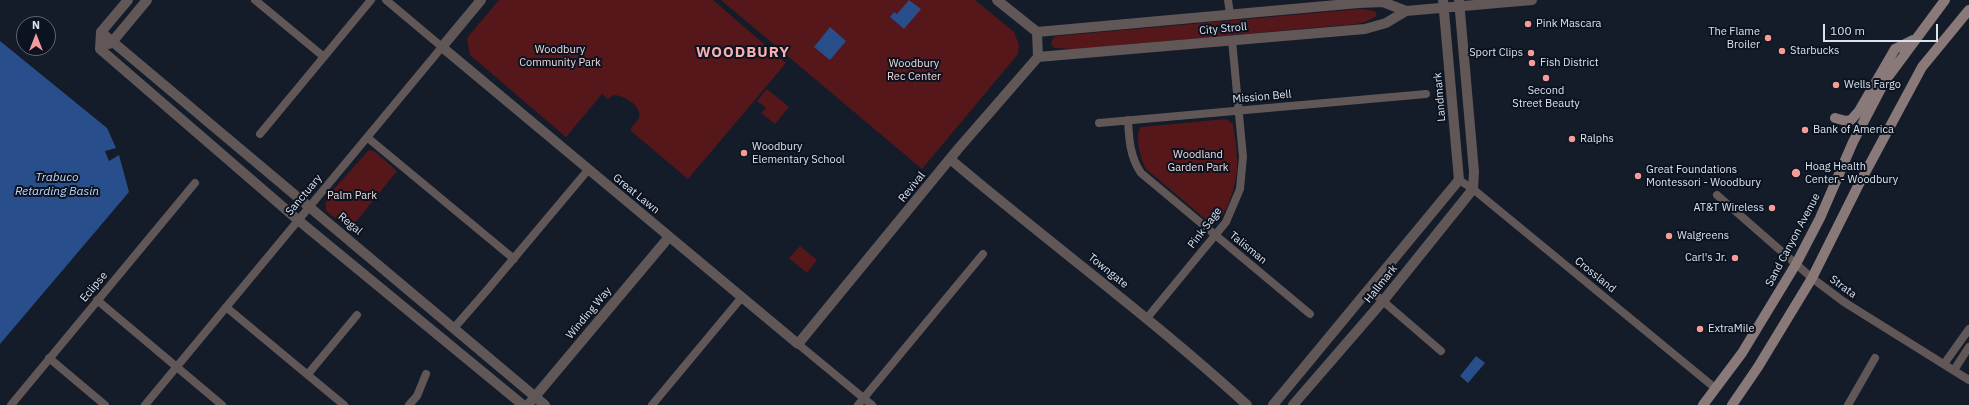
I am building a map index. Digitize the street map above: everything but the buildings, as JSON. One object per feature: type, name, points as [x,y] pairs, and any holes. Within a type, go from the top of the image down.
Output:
[{"type":"main road","name":"Sand Canyon Avenue","points":[[1703,405],[1742,353],[1796,264],[1820,218],[1853,142],[1885,81],[1945,0]]},
{"type":"main road","points":[[1732,405],[1758,367],[1812,278],[1858,186],[1922,67],[1969,10]]},
{"type":"main road","points":[[1835,118],[1846,121],[1851,120],[1859,111],[1895,50],[1916,38]]},
{"type":"street","points":[[100,49],[101,32],[128,0]]},
{"type":"street","points":[[100,49],[113,41],[147,0]]},
{"type":"street","points":[[255,0],[324,57]]},
{"type":"street","points":[[260,134],[371,0]]},
{"type":"street","name":"Great Lawn","points":[[386,0],[798,344],[861,402],[872,405]]},
{"type":"street","name":"Sanctuary","points":[[145,405],[481,0]]},
{"type":"street","points":[[997,0],[1037,32],[1038,57]]},
{"type":"street","points":[[1228,0],[1230,14]]},
{"type":"street","name":"City Stroll","points":[[1038,57],[1365,29],[1386,23],[1406,11],[1444,4],[1532,0]]},
{"type":"street","name":"City Stroll","points":[[1037,32],[1377,2],[1383,2],[1406,11]]},
{"type":"street","name":"Landmark","points":[[1444,4],[1459,180]]},
{"type":"street","points":[[1460,4],[1474,172],[1473,189]]},
{"type":"street","name":"Regal","points":[[101,32],[310,206],[545,405]]},
{"type":"street","name":"Pink Sage","points":[[1147,318],[1215,236],[1232,211],[1242,178],[1243,157],[1232,40]]},
{"type":"street","points":[[100,49],[298,220],[523,405]]},
{"type":"street","name":"Revival","points":[[798,344],[950,159],[1038,57]]},
{"type":"street","name":"Mission Bell","points":[[1099,123],[1426,94]]},
{"type":"street","name":"Talisman","points":[[1128,120],[1132,155],[1135,164],[1141,173],[1310,314]]},
{"type":"street","points":[[368,138],[514,259]]},
{"type":"street","name":"Towngate","points":[[950,159],[1147,318],[1209,370],[1247,405]]},
{"type":"street","points":[[454,328],[588,170]]},
{"type":"street","name":"Hallmark","points":[[1273,405],[1370,290],[1459,180]]},
{"type":"street","name":"Crossland","points":[[1459,180],[1473,189],[1715,388]]},
{"type":"street","name":"Eclipse","points":[[11,405],[195,183]]},
{"type":"street","name":"Hallmark","points":[[1293,405],[1383,301],[1473,189]]},
{"type":"street","name":"Strata","points":[[1716,194],[1812,278],[1844,302],[1969,380]]},
{"type":"street","name":"Winding Way","points":[[528,405],[669,237]]},
{"type":"street","points":[[861,402],[983,254]]},
{"type":"street","points":[[1370,290],[1441,351]]},
{"type":"street","points":[[652,405],[742,297]]},
{"type":"street","points":[[98,300],[222,405]]},
{"type":"street","points":[[226,307],[344,405]]},
{"type":"street","points":[[308,374],[357,315]]},
{"type":"street","points":[[1944,364],[1969,329]]},
{"type":"street","points":[[1954,370],[1969,347]]},
{"type":"street","points":[[49,358],[105,405]]},
{"type":"street","points":[[1848,405],[1875,358]]},
{"type":"street","points":[[410,405],[417,396],[426,374]]},
{"type":"green space","name":"Woodbury Community Park","points":[[499,0],[713,0],[786,63],[688,179],[631,131],[631,128],[639,118],[639,113],[635,105],[626,99],[618,95],[614,95],[608,99],[602,94],[566,137],[470,55],[467,38]]},
{"type":"green space","name":"Woodbury Rec Center","points":[[721,0],[975,0],[1014,32],[1019,45],[1018,54],[922,169]]},
{"type":"green space","points":[[1360,9],[1375,11],[1377,16],[1365,22],[1356,24],[1075,49],[1055,48],[1051,45],[1053,38],[1057,36]]},
{"type":"green space","points":[[767,89],[789,107],[775,124],[761,113],[766,108],[757,101]]},
{"type":"green space","name":"Woodland Garden Park","points":[[1226,119],[1233,124],[1237,151],[1235,182],[1226,210],[1216,222],[1210,223],[1146,169],[1140,154],[1138,135],[1141,127]]},
{"type":"green space","name":"Palm Park","points":[[369,150],[374,151],[397,171],[350,229],[326,211],[326,198]]},
{"type":"green space","points":[[800,246],[817,260],[807,273],[789,258]]},
{"type":"water","points":[[909,0],[921,9],[904,29],[890,17],[894,12],[897,14]]},
{"type":"water","points":[[830,27],[846,41],[830,60],[814,47]]},
{"type":"water","name":"Trabuco Retarding Basin","points":[[0,41],[16,54],[16,56],[18,56],[107,128],[116,148],[105,151],[109,161],[119,155],[129,192],[0,344]]},
{"type":"water","points":[[1476,356],[1485,363],[1468,383],[1460,376]]},
{"type":"place","name":"Pink Mascara","points":[[1528,24]]},
{"type":"place","name":"The Flame Broiler","points":[[1768,38]]},
{"type":"place","name":"Starbucks","points":[[1782,51]]},
{"type":"place","name":"Sport Clips","points":[[1531,53]]},
{"type":"place","name":"Fish District","points":[[1532,63]]},
{"type":"place","name":"Second Street Beauty","points":[[1546,78]]},
{"type":"place","name":"Wells Fargo","points":[[1836,85]]},
{"type":"place","name":"Bank of America","points":[[1805,130]]},
{"type":"place","name":"Ralphs","points":[[1572,139]]},
{"type":"place","name":"Woodbury Elementary School","points":[[744,153]]},
{"type":"place","name":"Hoag Health Center - Woodbury","points":[[1796,173]]},
{"type":"place","name":"Great Foundations Montessori - Woodbury","points":[[1638,176]]},
{"type":"place","name":"AT&T Wireless","points":[[1772,208]]},
{"type":"place","name":"Walgreens","points":[[1669,236]]},
{"type":"place","name":"Carl's Jr.","points":[[1735,258]]},
{"type":"place","name":"ExtraMile","points":[[1700,329]]},
{"type":"district","name":"WOODBURY","points":[[743,53]]}]
